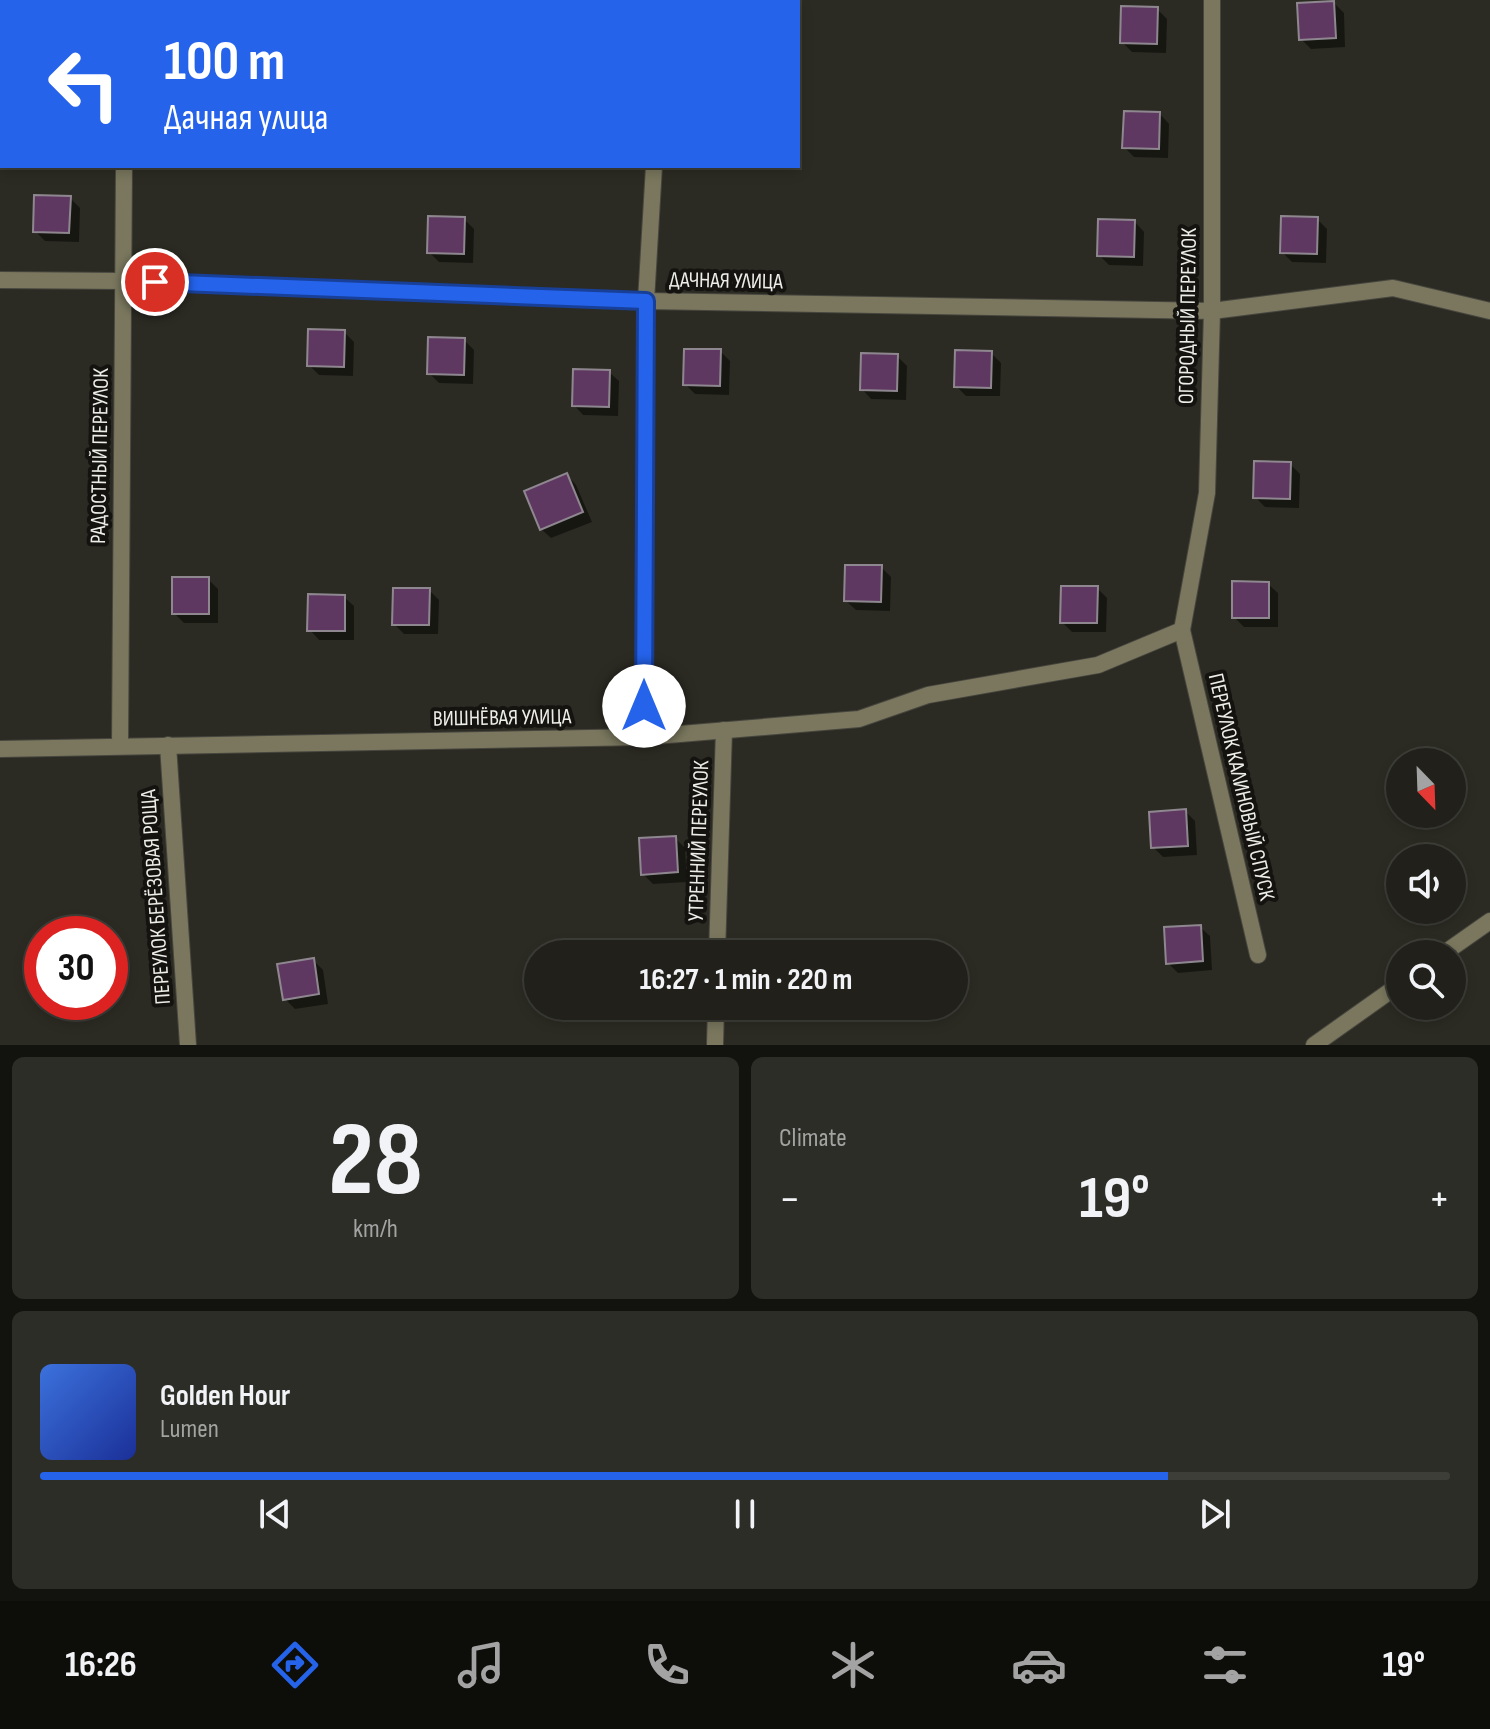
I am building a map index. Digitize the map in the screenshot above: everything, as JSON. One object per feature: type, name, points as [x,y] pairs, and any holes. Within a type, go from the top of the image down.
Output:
[{"type":"street","name":"ОГОРОДНЫЙ ПЕРЕУЛОК","points":[[1182,630],[1207,493],[1212,311],[1212,0]]},
{"type":"street","name":"РАДОСТНЫЙ ПЕРЕУЛОК","points":[[120,746],[124,168]]},
{"type":"street","points":[[644,737],[646,301],[654,168]]},
{"type":"street","name":"ДАЧНАЯ УЛИЦА","points":[[0,280],[124,281],[646,301],[1212,311],[1393,288],[1490,311]]},
{"type":"street","name":"ВИШНЁВАЯ УЛИЦА","points":[[0,749],[644,737],[859,719],[928,695],[1098,665],[1182,630]]},
{"type":"street","name":"ПЕРЕУЛОК КАЛИНОВЫЙ СПУСК","points":[[1182,630],[1258,955]]},
{"type":"street","name":"УТРЕННИЙ ПЕРЕУЛОК","points":[[717,940],[724,730]]},
{"type":"street","name":"ПЕРЕУЛОК БЕРЁЗОВАЯ РОЩА","points":[[168,745],[188,1045]]},
{"type":"street","points":[[1463,940],[1490,921]]},
{"type":"street","points":[[1314,1045],[1386,994]]},
{"type":"street","points":[[715,1045],[716,1020]]},
{"type":"building","points":[[1334,1],[1336,38],[1299,40],[1297,3]]},
{"type":"building","points":[[1121,6],[1158,7],[1157,44],[1120,43]]},
{"type":"building","points":[[1124,111],[1160,112],[1159,149],[1122,148]]},
{"type":"building","points":[[34,195],[71,196],[69,233],[33,232]]},
{"type":"building","points":[[428,216],[465,217],[464,254],[427,253]]},
{"type":"building","points":[[1281,216],[1318,217],[1317,254],[1280,253]]},
{"type":"building","points":[[1098,219],[1135,220],[1134,257],[1097,256]]},
{"type":"building","points":[[308,329],[345,330],[344,367],[307,366]]},
{"type":"building","points":[[428,337],[465,338],[464,375],[427,374]]},
{"type":"building","points":[[684,349],[721,349],[720,386],[683,385]]},
{"type":"building","points":[[955,350],[992,351],[991,388],[954,387]]},
{"type":"building","points":[[861,353],[898,354],[897,391],[860,390]]},
{"type":"building","points":[[573,369],[610,370],[609,407],[572,406]]},
{"type":"building","points":[[1254,461],[1291,462],[1290,499],[1253,498]]},
{"type":"building","points":[[567,473],[583,512],[540,530],[524,491]]},
{"type":"building","points":[[845,565],[882,565],[881,602],[844,601]]},
{"type":"building","points":[[172,577],[209,577],[209,614],[172,614]]},
{"type":"building","points":[[1232,581],[1269,582],[1269,618],[1232,618]]},
{"type":"building","points":[[1061,586],[1098,586],[1097,623],[1060,623]]},
{"type":"building","points":[[393,588],[430,588],[429,625],[392,625]]},
{"type":"building","points":[[308,594],[345,595],[345,631],[307,631]]},
{"type":"building","points":[[1186,809],[1188,846],[1151,848],[1149,812]]},
{"type":"building","points":[[676,836],[678,872],[641,875],[639,838]]},
{"type":"building","points":[[1201,925],[1203,961],[1166,964],[1164,927]]},
{"type":"building","points":[[314,958],[319,994],[283,1000],[277,964]]},
{"type":"route","points":[[155,282],[646,301],[644,706]]}]
